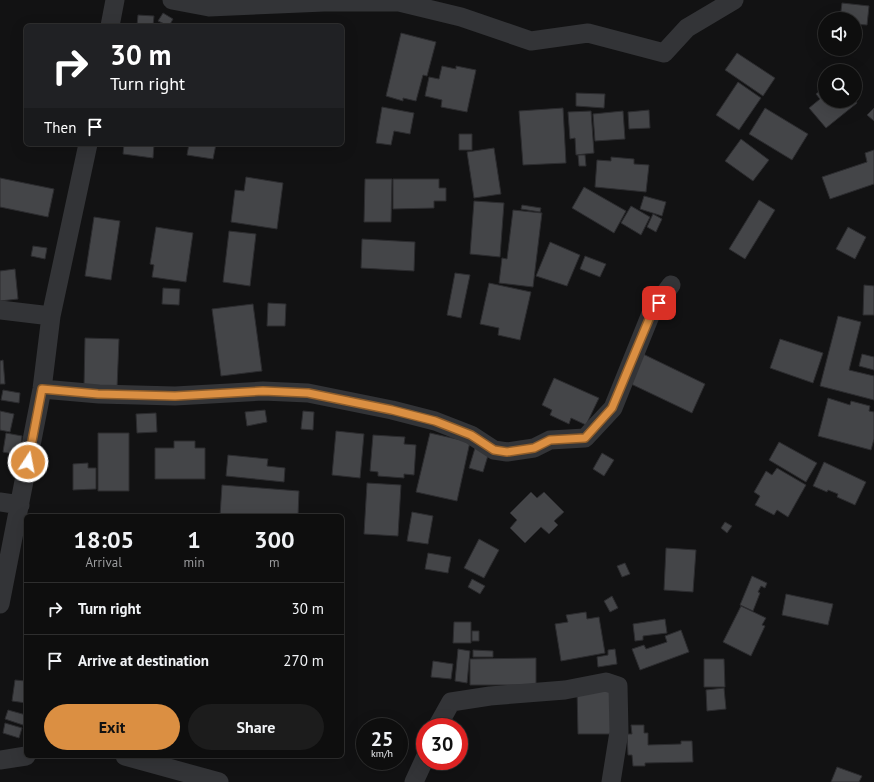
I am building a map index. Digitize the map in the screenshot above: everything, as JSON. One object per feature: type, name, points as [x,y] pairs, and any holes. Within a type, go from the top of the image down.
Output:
[{"type":"street","points":[[110,24],[115,0]]},
{"type":"street","points":[[172,0],[209,7],[324,2],[399,2],[461,17],[531,41],[588,33],[664,53],[687,28],[734,0]]},
{"type":"street","points":[[0,604],[3,581],[20,505],[42,389],[51,316],[88,146]]},
{"type":"street","points":[[42,389],[98,394],[175,396],[263,391],[308,393],[392,410],[435,421],[471,435],[494,450],[507,452],[534,448],[550,440],[585,438],[612,408],[652,312],[671,285]]},
{"type":"street","points":[[0,310],[51,316]]},
{"type":"street","points":[[0,502],[20,505]]},
{"type":"street","points":[[442,718],[452,702],[490,696],[565,690],[606,682],[618,686],[620,732],[611,782]]},
{"type":"street","points":[[0,760],[24,756]]},
{"type":"street","points":[[132,758],[213,781]]},
{"type":"street","points":[[414,782],[420,770]]},
{"type":"building","points":[[842,3],[869,6],[867,25],[862,25],[862,12],[841,12]]},
{"type":"building","points":[[163,13],[173,19],[170,24],[165,24],[158,21]]},
{"type":"building","points":[[138,15],[154,16],[153,24],[137,24]]},
{"type":"building","points":[[401,33],[436,42],[427,76],[423,75],[416,101],[403,98],[403,101],[386,96]]},
{"type":"building","points":[[737,53],[775,78],[763,96],[725,70]]},
{"type":"building","points":[[442,66],[456,69],[456,66],[476,70],[467,112],[441,107],[442,100],[425,96],[429,77],[439,79]]},
{"type":"building","points":[[738,82],[761,98],[739,130],[716,115]]},
{"type":"building","points":[[576,93],[605,94],[604,108],[576,106]]},
{"type":"building","points":[[818,101],[818,108],[851,108],[826,128],[809,108]]},
{"type":"building","points":[[382,107],[414,113],[410,134],[394,131],[391,145],[376,143]]},
{"type":"building","points":[[563,108],[566,163],[523,165],[519,111]]},
{"type":"building","points":[[765,108],[808,134],[792,160],[749,134]]},
{"type":"building","points":[[874,108],[874,121],[867,115]]},
{"type":"building","points":[[649,110],[650,128],[629,129],[628,112]]},
{"type":"building","points":[[591,111],[594,153],[576,155],[575,138],[570,139],[568,112]]},
{"type":"building","points":[[623,111],[625,139],[595,141],[593,114]]},
{"type":"building","points":[[459,134],[472,134],[472,150],[459,150]]},
{"type":"building","points":[[741,139],[769,160],[753,181],[725,161]]},
{"type":"building","points":[[124,146],[154,146],[153,158],[123,154]]},
{"type":"building","points":[[189,146],[216,146],[213,159],[187,155]]},
{"type":"building","points":[[494,148],[501,194],[474,198],[467,152]]},
{"type":"building","points":[[874,150],[874,184],[830,199],[822,177],[867,162],[865,153]]},
{"type":"building","points":[[578,155],[585,155],[586,166],[579,166]]},
{"type":"building","points":[[611,157],[634,159],[634,164],[649,165],[646,192],[595,187],[597,160],[611,161]]},
{"type":"building","points":[[246,177],[283,183],[277,229],[231,222],[235,190],[244,191]]},
{"type":"building","points":[[0,178],[54,189],[48,217],[0,207]]},
{"type":"building","points":[[365,179],[392,179],[391,222],[364,222]]},
{"type":"building","points":[[393,179],[439,179],[439,188],[446,188],[446,201],[434,201],[434,208],[393,209]]},
{"type":"building","points":[[584,187],[626,211],[614,233],[572,208]]},
{"type":"building","points":[[644,196],[666,202],[662,216],[640,209]]},
{"type":"building","points":[[759,200],[775,210],[745,259],[729,249]]},
{"type":"building","points":[[474,201],[504,203],[500,257],[470,254]]},
{"type":"building","points":[[522,205],[541,208],[540,212],[521,209]]},
{"type":"building","points":[[631,206],[650,217],[641,235],[621,223]]},
{"type":"building","points":[[513,210],[542,213],[533,287],[499,283],[502,258],[507,259]]},
{"type":"building","points":[[653,214],[662,219],[656,232],[647,227]]},
{"type":"building","points":[[94,217],[120,221],[111,280],[85,276]]},
{"type":"building","points":[[156,227],[193,233],[186,282],[152,277],[154,265],[150,264]]},
{"type":"building","points":[[848,227],[866,237],[855,259],[836,249]]},
{"type":"building","points":[[229,231],[256,234],[250,286],[223,282]]},
{"type":"building","points":[[362,239],[415,242],[414,271],[361,268]]},
{"type":"building","points":[[550,242],[580,255],[567,286],[536,276]]},
{"type":"building","points":[[33,246],[47,248],[45,259],[31,256]]},
{"type":"building","points":[[585,256],[606,264],[600,277],[580,269]]},
{"type":"building","points":[[15,269],[18,299],[0,301],[0,271]]},
{"type":"building","points":[[455,273],[470,275],[461,318],[447,315]]},
{"type":"building","points":[[489,283],[531,292],[520,340],[498,335],[499,328],[480,324]]},
{"type":"building","points":[[864,285],[874,286],[874,315],[863,315]]},
{"type":"building","points":[[163,288],[180,289],[179,305],[162,304]]},
{"type":"building","points":[[268,303],[286,304],[285,326],[267,326]]},
{"type":"building","points":[[253,304],[262,371],[221,376],[212,309]]},
{"type":"building","points":[[838,316],[861,322],[849,370],[874,376],[874,400],[820,386]]},
{"type":"building","points":[[85,338],[119,339],[117,388],[84,386]]},
{"type":"building","points":[[780,339],[823,353],[813,383],[770,368]]},
{"type":"building","points":[[643,354],[705,384],[692,413],[629,383]]},
{"type":"building","points":[[862,354],[874,357],[874,370],[859,366]]},
{"type":"building","points":[[3,360],[5,384],[0,384],[0,361]]},
{"type":"building","points":[[554,378],[599,398],[586,425],[571,418],[569,424],[550,415],[552,410],[542,405]]},
{"type":"building","points":[[3,390],[20,393],[19,403],[1,400]]},
{"type":"building","points":[[828,398],[850,405],[851,401],[870,406],[869,411],[874,412],[874,439],[871,450],[818,436]]},
{"type":"building","points":[[265,410],[267,422],[247,426],[245,412]]},
{"type":"building","points":[[0,411],[14,414],[10,432],[0,430]]},
{"type":"building","points":[[303,411],[314,412],[313,430],[301,429]]},
{"type":"building","points":[[156,413],[157,432],[137,433],[136,414]]},
{"type":"building","points":[[336,431],[364,434],[360,478],[332,475]]},
{"type":"building","points":[[6,433],[22,436],[21,444],[24,444],[23,456],[3,452]]},
{"type":"building","points":[[98,433],[129,433],[129,491],[98,491]]},
{"type":"building","points":[[430,433],[470,442],[457,501],[416,492]]},
{"type":"building","points":[[373,435],[405,437],[404,444],[416,445],[414,475],[404,474],[404,478],[378,476],[378,472],[370,471]]},
{"type":"building","points":[[174,441],[195,441],[195,448],[205,448],[205,479],[155,479],[155,448],[174,448]]},
{"type":"building","points":[[779,442],[817,463],[806,482],[769,460]]},
{"type":"building","points":[[475,448],[489,452],[483,472],[469,468]]},
{"type":"building","points":[[602,453],[614,460],[604,476],[593,469]]},
{"type":"building","points":[[228,455],[268,459],[267,466],[285,468],[284,482],[226,476]]},
{"type":"building","points":[[824,462],[866,482],[855,505],[837,497],[838,494],[828,490],[827,492],[813,486]]},
{"type":"building","points":[[88,463],[88,468],[96,468],[96,489],[73,490],[73,464]]},
{"type":"building","points":[[777,468],[806,485],[788,517],[777,510],[774,515],[755,505],[760,496],[754,492],[766,471],[772,475]]},
{"type":"building","points":[[367,483],[401,485],[398,536],[364,534]]},
{"type":"building","points":[[222,485],[299,491],[298,514],[220,514]]},
{"type":"building","points":[[531,492],[537,498],[544,492],[564,512],[554,521],[558,525],[549,534],[541,527],[525,543],[510,528],[517,520],[510,513]]},
{"type":"building","points":[[412,512],[433,516],[428,544],[407,541]]},
{"type":"building","points":[[725,522],[732,526],[727,533],[721,528]]},
{"type":"building","points":[[479,539],[499,550],[484,578],[464,568]]},
{"type":"building","points":[[666,548],[696,550],[693,592],[664,590]]},
{"type":"building","points":[[428,553],[451,557],[448,573],[425,569]]},
{"type":"building","points":[[625,563],[630,574],[622,577],[617,566]]},
{"type":"building","points":[[752,576],[767,583],[765,588],[761,586],[758,592],[760,593],[753,611],[740,605]]},
{"type":"building","points":[[472,579],[485,586],[480,594],[468,587]]},
{"type":"building","points":[[786,594],[833,604],[828,625],[782,615]]},
{"type":"building","points":[[612,596],[618,608],[610,612],[604,601]]},
{"type":"building","points":[[741,606],[766,618],[762,625],[765,626],[751,656],[723,642]]},
{"type":"building","points":[[586,612],[587,619],[599,617],[605,653],[561,661],[555,624],[568,622],[566,615]]},
{"type":"building","points":[[665,619],[667,633],[643,636],[643,640],[635,641],[633,624]]},
{"type":"building","points":[[454,622],[471,622],[471,643],[453,643]]},
{"type":"building","points":[[681,630],[689,652],[640,670],[632,649],[644,645],[646,649],[667,642],[665,636]]},
{"type":"building","points":[[472,631],[479,631],[479,641],[472,641]]},
{"type":"building","points":[[458,649],[470,651],[467,683],[455,681]]},
{"type":"building","points":[[615,649],[617,664],[598,667],[597,657],[608,655],[608,650]]},
{"type":"building","points":[[473,650],[493,651],[493,657],[473,657]]},
{"type":"building","points":[[536,658],[536,685],[470,685],[470,659]]},
{"type":"building","points":[[704,659],[724,659],[725,687],[704,687]]},
{"type":"building","points":[[433,661],[453,664],[451,679],[431,677]]},
{"type":"building","points":[[15,680],[24,681],[24,703],[12,701]]},
{"type":"building","points":[[724,688],[726,709],[707,711],[706,690]]},
{"type":"building","points":[[577,689],[613,689],[613,734],[578,734]]},
{"type":"building","points":[[8,710],[24,714],[23,725],[5,719]]},
{"type":"building","points":[[5,723],[22,728],[19,738],[3,733]]},
{"type":"building","points":[[631,725],[644,725],[644,733],[648,733],[648,745],[681,744],[681,741],[692,741],[693,762],[645,763],[645,766],[633,766],[632,755],[628,755],[627,734],[632,734]]},
{"type":"building","points":[[837,767],[862,776],[859,782],[831,782]]},
{"type":"route","points":[[28,462],[42,389],[98,394],[175,396],[263,391],[308,393],[392,410],[435,421],[471,435],[494,450],[507,452],[534,448],[550,440],[585,438],[612,408],[652,312],[659,303]]}]
